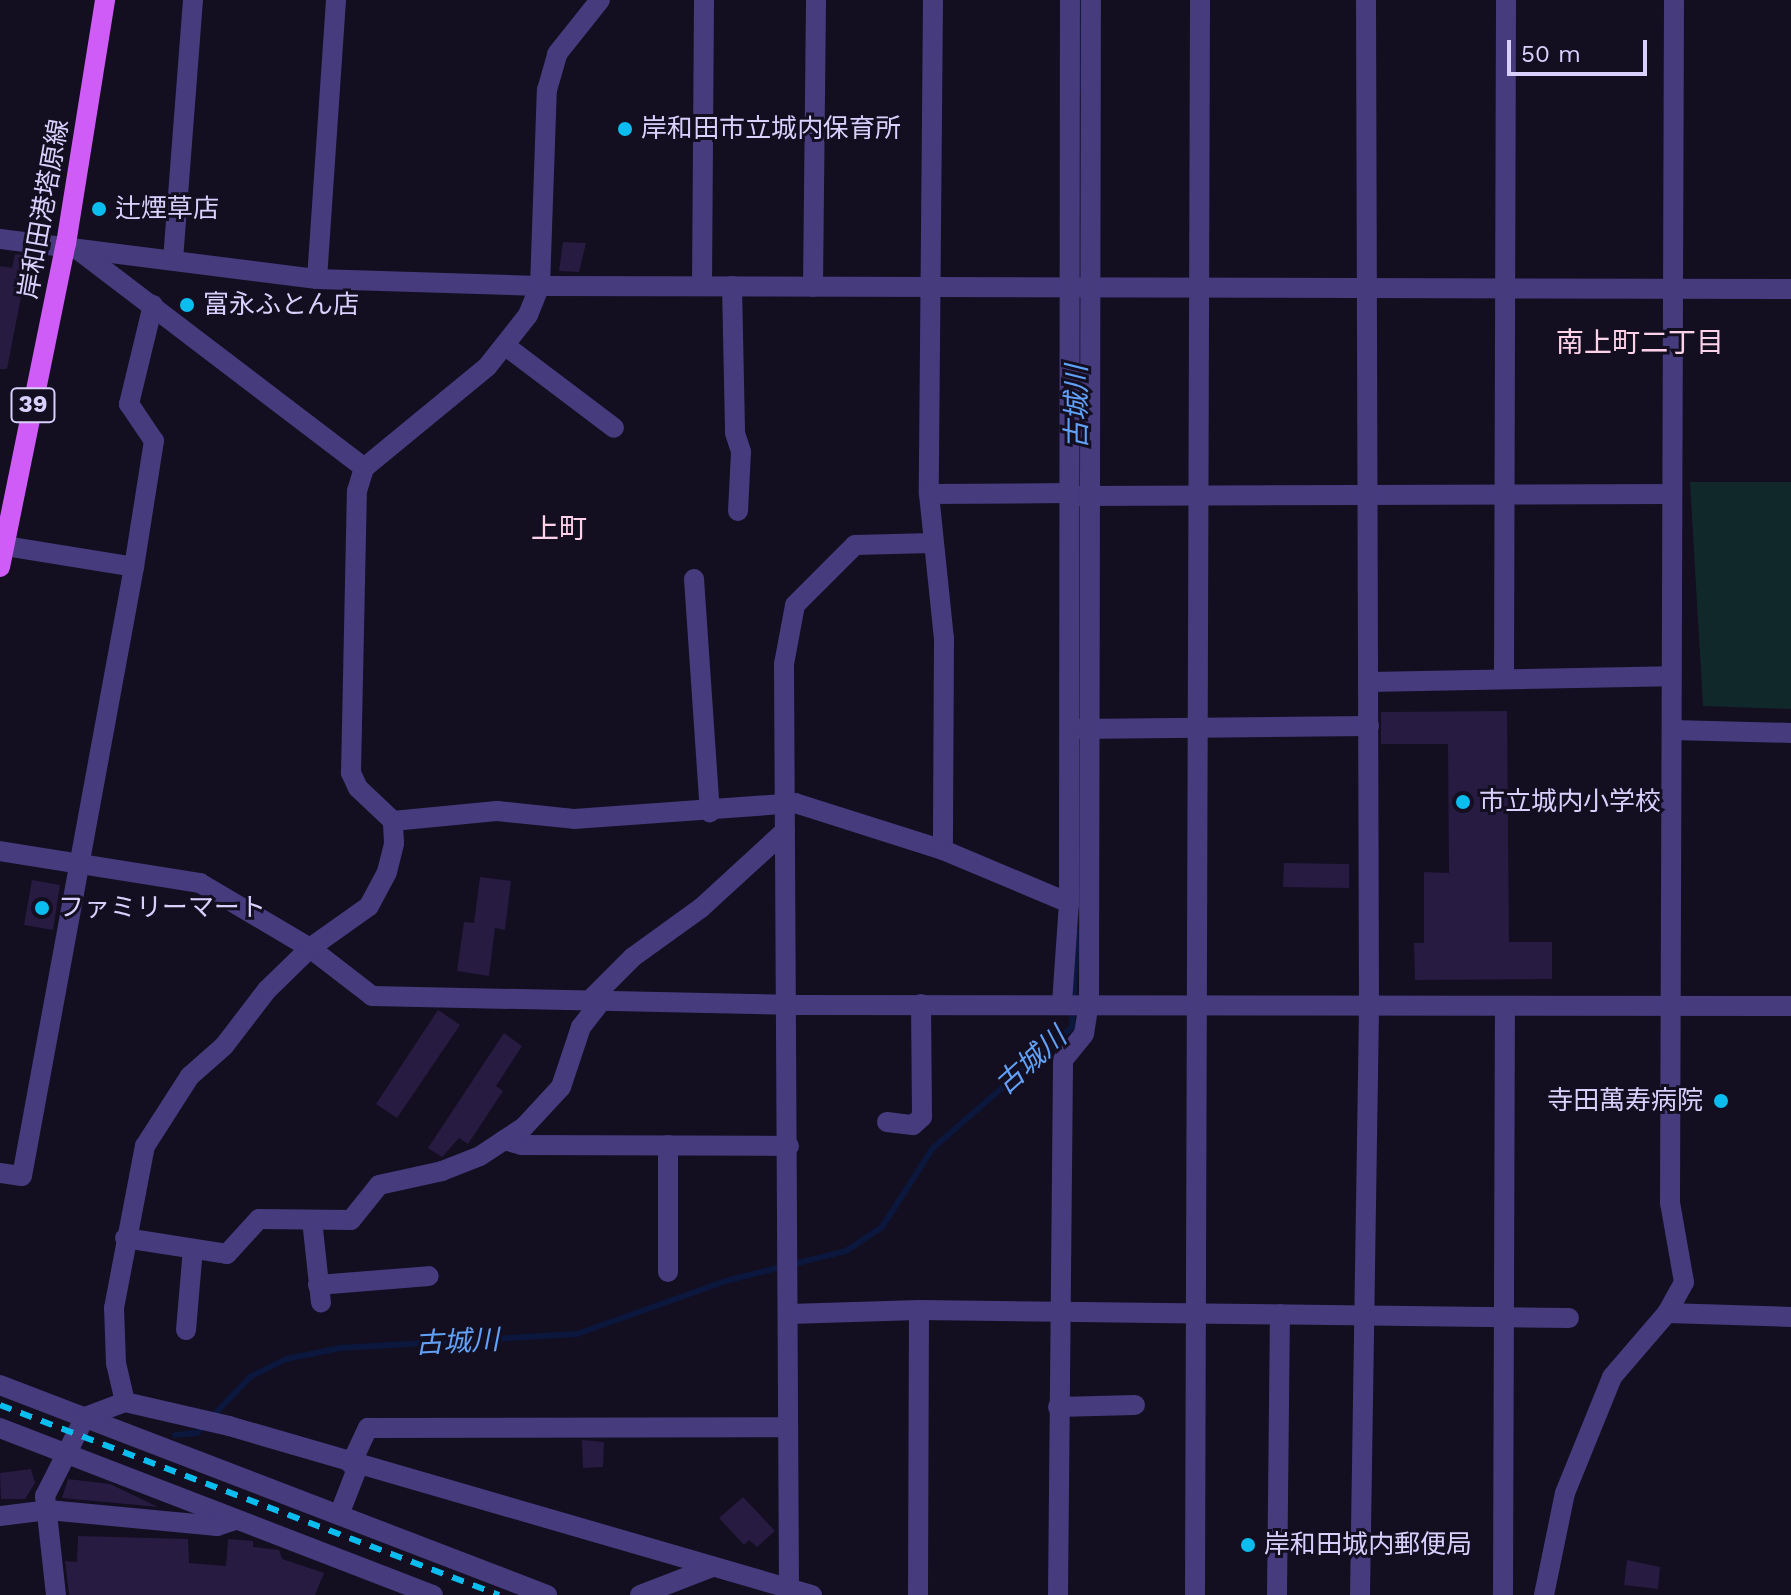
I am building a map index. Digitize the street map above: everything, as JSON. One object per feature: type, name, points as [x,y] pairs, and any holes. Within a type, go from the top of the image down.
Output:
[{"type":"main road","name":"岸和田港塔原線","points":[[0,567],[2,545],[66,244],[105,0]]},
{"type":"street","points":[[173,260],[193,0]]},
{"type":"street","points":[[317,279],[336,0]]},
{"type":"street","points":[[125,1402],[116,1364],[114,1308],[145,1146],[166,1106],[310,948],[369,906],[380,891],[394,843],[393,821],[358,788],[351,773],[357,491],[364,468],[507,347],[540,286],[547,90],[557,54],[600,0]]},
{"type":"street","points":[[702,286],[704,0]]},
{"type":"street","points":[[813,287],[816,0]]},
{"type":"street","points":[[933,0],[929,494],[944,638],[943,850]]},
{"type":"street","points":[[1070,0],[1079,288]]},
{"type":"street","points":[[1058,1595],[1058,1315],[1063,1060],[1084,1034],[1088,1003],[1077,729],[1075,495],[1079,288],[1091,0]]},
{"type":"street","points":[[1195,1595],[1200,0]]},
{"type":"street","points":[[1360,1595],[1369,1007],[1370,498],[1365,288],[1366,0]]},
{"type":"street","points":[[1504,676],[1506,0]]},
{"type":"street","points":[[1544,1595],[1565,1493],[1612,1377],[1667,1313],[1684,1282],[1670,1203],[1674,0]]},
{"type":"street","points":[[0,239],[66,244],[317,279],[540,286],[1506,291],[1791,289]]},
{"type":"street","points":[[66,244],[87,253],[364,468]]},
{"type":"street","points":[[732,286],[738,511]]},
{"type":"street","points":[[0,1173],[22,1176],[134,567],[154,441],[129,404],[153,305]]},
{"type":"street","points":[[507,347],[614,428]]},
{"type":"street","points":[[929,494],[1370,498],[1672,494]]},
{"type":"street","points":[[789,1589],[789,1005],[784,664],[795,605],[855,545],[932,543]]},
{"type":"street","points":[[2,545],[134,567]]},
{"type":"street","points":[[694,579],[710,812]]},
{"type":"street","points":[[1369,682],[1504,676],[1670,676]]},
{"type":"street","points":[[1077,729],[1369,726]]},
{"type":"street","points":[[1063,1003],[1077,729]]},
{"type":"street","points":[[1672,730],[1791,733]]},
{"type":"street","points":[[393,821],[497,811],[574,819],[710,812],[795,803],[943,850],[1069,903]]},
{"type":"street","points":[[125,1238],[227,1254],[259,1219],[351,1220],[379,1185],[442,1171],[504,1140],[549,1104],[561,1087],[581,1027],[597,999],[633,957],[701,908],[785,831]]},
{"type":"street","points":[[0,851],[200,883],[310,948],[372,996],[789,1005],[1791,1006]]},
{"type":"street","points":[[887,1122],[913,1125],[922,1117],[921,1004]]},
{"type":"street","points":[[1503,1595],[1505,1006]]},
{"type":"street","points":[[504,1140],[521,1145],[789,1146]]},
{"type":"street","points":[[668,1145],[668,1272]]},
{"type":"street","points":[[312,1220],[320,1294],[429,1276]]},
{"type":"street","points":[[186,1330],[193,1249]]},
{"type":"street","points":[[918,1595],[919,1310]]},
{"type":"street","points":[[789,1314],[919,1310],[1058,1315],[1197,1313],[1569,1318]]},
{"type":"street","points":[[1667,1313],[1791,1317]]},
{"type":"street","points":[[1277,1595],[1280,1314]]},
{"type":"street","points":[[0,1385],[547,1595]]},
{"type":"street","points":[[56,1595],[45,1496],[64,1452],[85,1417],[125,1402],[229,1426],[354,1465],[812,1595]]},
{"type":"street","points":[[1058,1407],[1135,1405]]},
{"type":"street","points":[[339,1515],[368,1428],[788,1427]]},
{"type":"street","points":[[0,1428],[433,1595]]},
{"type":"street","points":[[0,1516],[48,1510],[217,1526],[236,1520]]},
{"type":"street","points":[[640,1595],[710,1568]]},
{"type":"green space","points":[[1690,482],[1791,482],[1791,709],[1703,706]]},
{"type":"building","points":[[563,242],[586,243],[579,272],[559,271]]},
{"type":"building","points":[[15,254],[29,256],[7,369],[0,369],[0,266],[12,268]]},
{"type":"building","points":[[1507,711],[1509,942],[1552,942],[1552,979],[1415,980],[1414,943],[1424,943],[1424,872],[1449,873],[1448,744],[1381,744],[1381,712]]},
{"type":"building","points":[[1284,863],[1349,864],[1349,888],[1283,887]]},
{"type":"building","points":[[480,877],[511,881],[505,930],[495,928],[489,976],[457,971],[464,922],[474,923]]},
{"type":"building","name":"ファミリーマート","points":[[32,880],[60,885],[53,930],[24,925]]},
{"type":"building","points":[[438,1010],[460,1025],[397,1118],[376,1104]]},
{"type":"building","points":[[504,1033],[522,1046],[496,1086],[503,1091],[468,1144],[459,1138],[442,1157],[428,1148]]},
{"type":"building","points":[[582,1440],[604,1442],[603,1467],[583,1468]]},
{"type":"building","points":[[31,1469],[35,1483],[25,1499],[1,1499],[0,1473]]},
{"type":"building","points":[[68,1479],[110,1484],[158,1507],[62,1498]]},
{"type":"building","points":[[743,1497],[775,1531],[757,1547],[749,1540],[744,1545],[719,1518]]},
{"type":"building","points":[[78,1536],[188,1539],[189,1563],[226,1566],[228,1539],[253,1541],[253,1547],[279,1550],[282,1559],[324,1573],[315,1595],[69,1595],[65,1561],[77,1562]]},
{"type":"building","points":[[1627,1560],[1660,1567],[1658,1589],[1624,1585]]},
{"type":"waterway","name":"古城川","points":[[1080,0],[1080,88]]},
{"type":"waterway","name":"古城川","points":[[211,1418],[250,1377],[286,1359],[340,1348],[577,1334],[729,1280],[846,1251],[882,1227],[933,1148],[1072,1027],[1077,932]]},
{"type":"waterway","name":"古城川","points":[[175,1435],[197,1433],[204,1426]]},
{"type":"railway","points":[[0,1405],[499,1595]]},
{"type":"place","name":"岸和田市立城内保育所","points":[[625,129]]},
{"type":"place","name":"辻煙草店","points":[[99,209]]},
{"type":"place","name":"富永ふとん店","points":[[187,305]]},
{"type":"place","name":"市立城内小学校","points":[[1463,802]]},
{"type":"place","name":"ファミリーマート","points":[[42,908]]},
{"type":"place","name":"寺田萬寿病院","points":[[1721,1101]]},
{"type":"place","name":"岸和田城内郵便局","points":[[1248,1545]]},
{"type":"district","name":"南上町二丁目","points":[[1640,343]]},
{"type":"district","name":"上町","points":[[559,529]]}]
